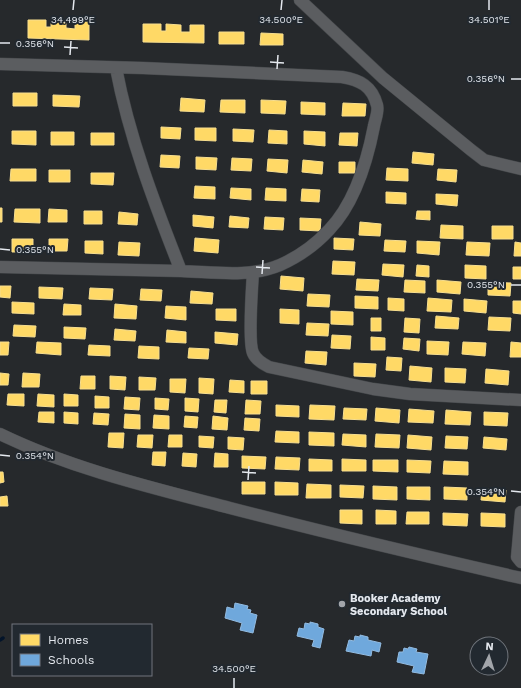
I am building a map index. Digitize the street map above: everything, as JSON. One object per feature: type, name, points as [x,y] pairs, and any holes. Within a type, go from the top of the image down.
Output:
[{"type":"street","points":[[300,0],[383,78],[484,160],[521,169]]},
{"type":"street","points":[[0,267],[253,272],[273,268],[292,259],[330,230],[344,211],[369,153],[378,106],[370,89],[358,80],[342,77],[116,68],[2,68]]},
{"type":"street","points":[[116,68],[122,102],[148,181],[181,271]]},
{"type":"street","points":[[253,272],[251,336],[253,353],[260,362],[269,367],[373,389],[410,394],[521,400]]},
{"type":"street","points":[[0,434],[88,469],[189,498],[391,549],[521,578]]},
{"type":"street","points":[[521,512],[517,557],[521,562]]},
{"type":"building: Homes","points":[[28,20],[46,20],[46,27],[51,27],[51,20],[66,21],[66,28],[75,29],[75,21],[89,21],[89,40],[28,38]]},
{"type":"building: Homes","points":[[143,24],[161,24],[161,31],[166,31],[166,24],[181,25],[181,32],[190,32],[190,25],[204,25],[204,43],[143,42]]},
{"type":"building: Homes","points":[[219,32],[244,32],[244,44],[219,44]]},
{"type":"building: Homes","points":[[261,33],[283,34],[283,45],[260,45]]},
{"type":"building: Homes","points":[[13,93],[37,93],[37,106],[13,106]]},
{"type":"building: Homes","points":[[53,95],[80,96],[79,107],[53,106]]},
{"type":"building: Homes","points":[[181,98],[205,100],[204,112],[180,111]]},
{"type":"building: Homes","points":[[221,100],[245,100],[245,113],[220,112]]},
{"type":"building: Homes","points":[[261,100],[286,101],[285,114],[261,113]]},
{"type":"building: Homes","points":[[301,102],[325,103],[325,115],[301,114]]},
{"type":"building: Homes","points":[[343,103],[366,104],[365,116],[342,116]]},
{"type":"building: Homes","points":[[161,127],[181,128],[180,139],[161,138]]},
{"type":"building: Homes","points":[[195,128],[216,128],[216,141],[195,140]]},
{"type":"building: Homes","points":[[233,129],[254,130],[253,142],[233,141]]},
{"type":"building: Homes","points":[[269,130],[287,131],[287,144],[268,143]]},
{"type":"building: Homes","points":[[12,131],[36,131],[36,145],[12,144]]},
{"type":"building: Homes","points":[[304,131],[325,132],[325,146],[304,144]]},
{"type":"building: Homes","points":[[51,132],[74,132],[74,145],[51,145]]},
{"type":"building: Homes","points":[[91,133],[114,133],[114,145],[91,145]]},
{"type":"building: Homes","points":[[340,133],[358,133],[357,146],[339,145]]},
{"type":"building: Homes","points":[[413,152],[434,154],[433,165],[412,163]]},
{"type":"building: Homes","points":[[161,155],[180,156],[179,168],[160,167]]},
{"type":"building: Homes","points":[[196,157],[217,158],[216,170],[196,169]]},
{"type":"building: Homes","points":[[232,158],[252,159],[251,171],[231,170]]},
{"type":"building: Homes","points":[[268,159],[288,160],[287,173],[267,171]]},
{"type":"building: Homes","points":[[303,160],[323,162],[322,174],[302,172]]},
{"type":"building: Homes","points":[[339,162],[355,162],[355,173],[339,173]]},
{"type":"building: Homes","points":[[387,168],[408,169],[408,181],[386,180]]},
{"type":"building: Homes","points":[[11,169],[36,169],[36,181],[10,181]]},
{"type":"building: Homes","points":[[438,169],[457,170],[456,182],[437,180]]},
{"type":"building: Homes","points":[[49,170],[70,170],[70,182],[49,182]]},
{"type":"building: Homes","points":[[91,173],[114,173],[113,185],[91,184]]},
{"type":"building: Homes","points":[[195,186],[215,187],[215,199],[194,198]]},
{"type":"building: Homes","points":[[231,188],[251,189],[251,200],[230,198]]},
{"type":"building: Homes","points":[[266,188],[286,189],[286,201],[265,200]]},
{"type":"building: Homes","points":[[302,189],[320,190],[319,202],[301,201]]},
{"type":"building: Homes","points":[[386,192],[406,193],[406,204],[386,203]]},
{"type":"building: Homes","points":[[436,194],[458,195],[457,206],[436,204]]},
{"type":"building: Homes","points":[[0,208],[2,208],[2,222],[0,222]]},
{"type":"building: Homes","points":[[15,209],[40,209],[40,223],[14,222]]},
{"type":"building: Homes","points":[[49,209],[67,210],[67,222],[48,222]]},
{"type":"building: Homes","points":[[84,211],[102,211],[102,224],[84,224]]},
{"type":"building: Homes","points":[[417,211],[430,211],[430,220],[416,219]]},
{"type":"building: Homes","points":[[119,212],[138,214],[137,225],[118,224]]},
{"type":"building: Homes","points":[[193,215],[214,217],[213,228],[193,226]]},
{"type":"building: Homes","points":[[230,216],[249,218],[248,228],[229,227]]},
{"type":"building: Homes","points":[[265,217],[284,218],[283,230],[264,229]]},
{"type":"building: Homes","points":[[300,218],[321,219],[320,231],[300,230]]},
{"type":"building: Homes","points":[[360,222],[381,224],[380,236],[359,235]]},
{"type":"building: Homes","points":[[441,225],[463,226],[463,239],[440,238]]},
{"type":"building: Homes","points":[[492,226],[513,226],[513,239],[492,239]]},
{"type":"building: Homes","points":[[195,238],[219,240],[218,253],[194,251]]},
{"type":"building: Homes","points":[[334,238],[354,239],[353,250],[334,249]]},
{"type":"building: Homes","points":[[12,239],[33,239],[33,252],[12,252]]},
{"type":"building: Homes","points":[[49,239],[68,239],[67,251],[49,251]]},
{"type":"building: Homes","points":[[385,240],[406,241],[405,252],[384,251]]},
{"type":"building: Homes","points":[[85,241],[103,241],[103,254],[85,253]]},
{"type":"building: Homes","points":[[417,241],[440,242],[439,255],[417,253]]},
{"type":"building: Homes","points":[[119,242],[140,243],[139,256],[118,255]]},
{"type":"building: Homes","points":[[467,242],[490,243],[489,256],[466,255]]},
{"type":"building: Homes","points":[[515,242],[521,243],[521,256],[514,256]]},
{"type":"building: Homes","points":[[333,261],[355,262],[354,275],[332,274]]},
{"type":"building: Homes","points":[[383,264],[404,265],[403,277],[382,275]]},
{"type":"building: Homes","points":[[417,265],[429,266],[429,277],[416,276]]},
{"type":"building: Homes","points":[[465,265],[486,266],[486,279],[465,278]]},
{"type":"building: Homes","points":[[513,267],[521,267],[521,279],[513,279]]},
{"type":"building: Homes","points":[[281,276],[304,278],[303,291],[280,289]]},
{"type":"building: Homes","points":[[357,279],[379,280],[378,291],[356,290]]},
{"type":"building: Homes","points":[[405,280],[425,281],[425,293],[404,292]]},
{"type":"building: Homes","points":[[437,280],[461,282],[460,294],[437,292]]},
{"type":"building: Homes","points":[[488,282],[511,283],[510,296],[488,295]]},
{"type":"building: Homes","points":[[0,286],[11,286],[10,298],[0,297]]},
{"type":"building: Homes","points":[[39,287],[63,288],[62,299],[39,298]]},
{"type":"building: Homes","points":[[90,288],[113,289],[112,300],[89,299]]},
{"type":"building: Homes","points":[[141,289],[162,290],[161,301],[140,300]]},
{"type":"building: Homes","points":[[191,291],[213,293],[212,304],[190,303]]},
{"type":"building: Homes","points":[[308,294],[330,295],[329,307],[307,306]]},
{"type":"building: Homes","points":[[355,296],[378,297],[378,309],[355,308]]},
{"type":"building: Homes","points":[[388,298],[404,299],[404,311],[388,310]]},
{"type":"building: Homes","points":[[428,298],[452,300],[451,312],[427,311]]},
{"type":"building: Homes","points":[[464,299],[487,301],[486,313],[464,311]]},
{"type":"building: Homes","points":[[513,301],[521,301],[521,314],[513,313]]},
{"type":"building: Homes","points":[[12,302],[34,303],[34,314],[12,313]]},
{"type":"building: Homes","points":[[64,304],[81,305],[81,315],[63,315]]},
{"type":"building: Homes","points":[[115,304],[137,306],[136,319],[114,318]]},
{"type":"building: Homes","points":[[166,306],[186,307],[186,320],[165,318]]},
{"type":"building: Homes","points":[[216,309],[236,309],[236,321],[216,320]]},
{"type":"building: Homes","points":[[280,309],[299,310],[299,324],[280,323]]},
{"type":"building: Homes","points":[[331,311],[353,312],[353,325],[331,324]]},
{"type":"building: Homes","points":[[436,316],[459,318],[458,329],[435,328]]},
{"type":"building: Homes","points":[[489,317],[511,318],[510,331],[488,330]]},
{"type":"building: Homes","points":[[371,318],[381,318],[381,331],[371,331]]},
{"type":"building: Homes","points":[[405,318],[420,319],[419,333],[404,332]]},
{"type":"building: Homes","points":[[307,323],[329,324],[328,336],[306,335]]},
{"type":"building: Homes","points":[[14,325],[36,326],[35,337],[13,336]]},
{"type":"building: Homes","points":[[64,327],[86,328],[85,339],[64,338]]},
{"type":"building: Homes","points":[[115,329],[136,331],[135,341],[114,340]]},
{"type":"building: Homes","points":[[167,330],[186,332],[186,343],[166,342]]},
{"type":"building: Homes","points":[[215,332],[238,334],[237,345],[215,343]]},
{"type":"building: Homes","points":[[332,335],[351,336],[350,349],[331,348]]},
{"type":"building: Homes","points":[[371,337],[385,338],[385,350],[371,350]]},
{"type":"building: Homes","points":[[404,338],[420,339],[419,351],[403,349]]},
{"type":"building: Homes","points":[[427,341],[449,342],[448,355],[427,354]]},
{"type":"building: Homes","points":[[0,342],[9,342],[8,355],[0,355]]},
{"type":"building: Homes","points":[[37,342],[61,343],[61,355],[36,353]]},
{"type":"building: Homes","points":[[463,342],[486,343],[485,356],[462,354]]},
{"type":"building: Homes","points":[[511,342],[521,343],[521,357],[510,357]]},
{"type":"building: Homes","points":[[89,345],[110,346],[110,356],[88,355]]},
{"type":"building: Homes","points":[[139,346],[159,347],[159,359],[138,358]]},
{"type":"building: Homes","points":[[189,348],[209,349],[208,359],[188,358]]},
{"type":"building: Homes","points":[[306,351],[327,352],[326,365],[305,363]]},
{"type":"building: Homes","points":[[387,357],[402,358],[401,371],[386,370]]},
{"type":"building: Homes","points":[[354,363],[376,364],[375,377],[354,376]]},
{"type":"building: Homes","points":[[410,366],[432,368],[431,382],[409,380]]},
{"type":"building: Homes","points":[[445,368],[466,369],[465,383],[445,382]]},
{"type":"building: Homes","points":[[486,369],[509,371],[508,385],[485,383]]},
{"type":"building: Homes","points":[[0,373],[9,374],[8,385],[0,385]]},
{"type":"building: Homes","points":[[23,373],[40,374],[39,387],[22,387]]},
{"type":"building: Homes","points":[[81,376],[95,376],[95,389],[80,389]]},
{"type":"building: Homes","points":[[110,376],[126,377],[125,390],[110,389]]},
{"type":"building: Homes","points":[[139,377],[156,378],[155,390],[139,390]]},
{"type":"building: Homes","points":[[199,378],[214,379],[213,394],[199,393]]},
{"type":"building: Homes","points":[[170,379],[186,379],[185,393],[170,392]]},
{"type":"building: Homes","points":[[230,380],[244,381],[244,393],[229,392]]},
{"type":"building: Homes","points":[[251,381],[267,381],[267,394],[251,394]]},
{"type":"building: Homes","points":[[8,394],[24,394],[24,406],[7,405]]},
{"type":"building: Homes","points":[[38,394],[54,395],[54,407],[37,406]]},
{"type":"building: Homes","points":[[64,394],[78,395],[78,406],[64,406]]},
{"type":"building: Homes","points":[[95,396],[109,397],[109,408],[95,408]]},
{"type":"building: Homes","points":[[125,397],[140,398],[139,410],[124,409]]},
{"type":"building: Homes","points":[[155,398],[169,399],[168,410],[155,409]]},
{"type":"building: Homes","points":[[185,398],[199,399],[198,412],[185,411]]},
{"type":"building: Homes","points":[[215,400],[227,400],[226,413],[214,412]]},
{"type":"building: Homes","points":[[246,400],[261,401],[260,414],[245,414]]},
{"type":"building: Homes","points":[[276,405],[299,406],[299,417],[276,416]]},
{"type":"building: Homes","points":[[310,405],[335,406],[334,420],[309,419]]},
{"type":"building: Homes","points":[[344,408],[367,409],[366,420],[343,419]]},
{"type":"building: Homes","points":[[376,408],[400,410],[399,423],[375,421]]},
{"type":"building: Homes","points":[[409,409],[434,411],[433,423],[408,422]]},
{"type":"building: Homes","points":[[446,410],[471,412],[470,425],[445,424]]},
{"type":"building: Homes","points":[[39,412],[54,412],[54,423],[38,422]]},
{"type":"building: Homes","points":[[64,412],[78,413],[78,424],[64,423]]},
{"type":"building: Homes","points":[[484,412],[508,413],[507,426],[484,425]]},
{"type":"building: Homes","points":[[94,413],[109,414],[108,425],[93,424]]},
{"type":"building: Homes","points":[[125,414],[140,415],[140,429],[124,428]]},
{"type":"building: Homes","points":[[154,415],[169,416],[169,429],[153,428]]},
{"type":"building: Homes","points":[[185,416],[198,417],[197,428],[184,427]]},
{"type":"building: Homes","points":[[213,416],[228,418],[227,430],[212,429]]},
{"type":"building: Homes","points":[[245,418],[260,419],[259,431],[244,430]]},
{"type":"building: Homes","points":[[276,431],[299,432],[299,443],[275,442]]},
{"type":"building: Homes","points":[[309,432],[334,433],[334,446],[309,445]]},
{"type":"building: Homes","points":[[109,433],[124,433],[123,448],[108,447]]},
{"type":"building: Homes","points":[[343,434],[366,435],[366,447],[342,445]]},
{"type":"building: Homes","points":[[376,434],[400,435],[399,448],[375,447]]},
{"type":"building: Homes","points":[[138,435],[153,435],[152,448],[137,447]]},
{"type":"building: Homes","points":[[169,435],[182,435],[182,447],[168,447]]},
{"type":"building: Homes","points":[[408,435],[432,437],[431,450],[407,448]]},
{"type":"building: Homes","points":[[199,436],[214,437],[213,448],[199,447]]},
{"type":"building: Homes","points":[[446,436],[468,437],[467,449],[445,448]]},
{"type":"building: Homes","points":[[228,437],[244,438],[243,450],[228,449]]},
{"type":"building: Homes","points":[[484,437],[507,439],[506,450],[483,448]]},
{"type":"building: Homes","points":[[153,452],[166,452],[165,466],[152,465]]},
{"type":"building: Homes","points":[[183,453],[197,454],[196,467],[182,466]]},
{"type":"building: Homes","points":[[215,453],[228,454],[228,467],[214,467]]},
{"type":"building: Homes","points":[[242,456],[266,457],[265,469],[242,468]]},
{"type":"building: Homes","points":[[276,457],[300,458],[299,470],[275,469]]},
{"type":"building: Homes","points":[[309,459],[332,460],[332,471],[309,471]]},
{"type":"building: Homes","points":[[342,459],[366,460],[366,471],[342,471]]},
{"type":"building: Homes","points":[[373,460],[398,460],[398,472],[373,471]]},
{"type":"building: Homes","points":[[407,460],[431,461],[430,473],[407,472]]},
{"type":"building: Homes","points":[[444,461],[468,462],[468,475],[443,474]]},
{"type":"building: Homes","points":[[0,472],[3,472],[4,482],[0,483]]},
{"type":"building: Homes","points":[[242,482],[265,482],[265,494],[242,494]]},
{"type":"building: Homes","points":[[275,482],[298,483],[298,495],[275,495]]},
{"type":"building: Homes","points":[[307,484],[331,485],[331,498],[306,498]]},
{"type":"building: Homes","points":[[340,485],[364,486],[363,498],[340,497]]},
{"type":"building: Homes","points":[[373,486],[397,487],[397,500],[373,499]]},
{"type":"building: Homes","points":[[407,487],[430,487],[430,500],[407,499]]},
{"type":"building: Homes","points":[[444,487],[467,488],[467,500],[444,499]]},
{"type":"building: Homes","points":[[482,489],[506,490],[505,502],[481,500]]},
{"type":"building: Homes","points":[[7,496],[8,506],[0,506],[0,497]]},
{"type":"building: Homes","points":[[340,510],[362,510],[362,524],[340,523]]},
{"type":"building: Homes","points":[[376,510],[396,511],[396,524],[376,524]]},
{"type":"building: Homes","points":[[407,512],[429,512],[429,524],[406,524]]},
{"type":"building: Homes","points":[[443,513],[468,514],[467,526],[443,525]]},
{"type":"building: Homes","points":[[481,513],[505,514],[505,527],[481,526]]},
{"type":"building: Schools","points":[[235,603],[248,606],[247,609],[251,610],[250,613],[257,615],[253,633],[240,630],[242,623],[225,618],[227,607],[234,609]]},
{"type":"building: Schools","points":[[310,622],[318,624],[318,627],[324,629],[320,648],[312,646],[314,640],[297,636],[299,628],[304,629],[305,623],[310,624]]},
{"type":"building: Schools","points":[[360,635],[368,637],[368,640],[381,643],[379,652],[372,650],[371,656],[346,651],[349,640],[354,641],[355,636],[360,637]]},
{"type":"building: Schools","points":[[409,647],[417,649],[416,652],[428,654],[424,674],[412,672],[414,666],[397,662],[399,652],[403,652],[404,648],[408,649]]},
{"type":"place","name":"Booker Academy Secondary School","points":[[342,604]]}]
